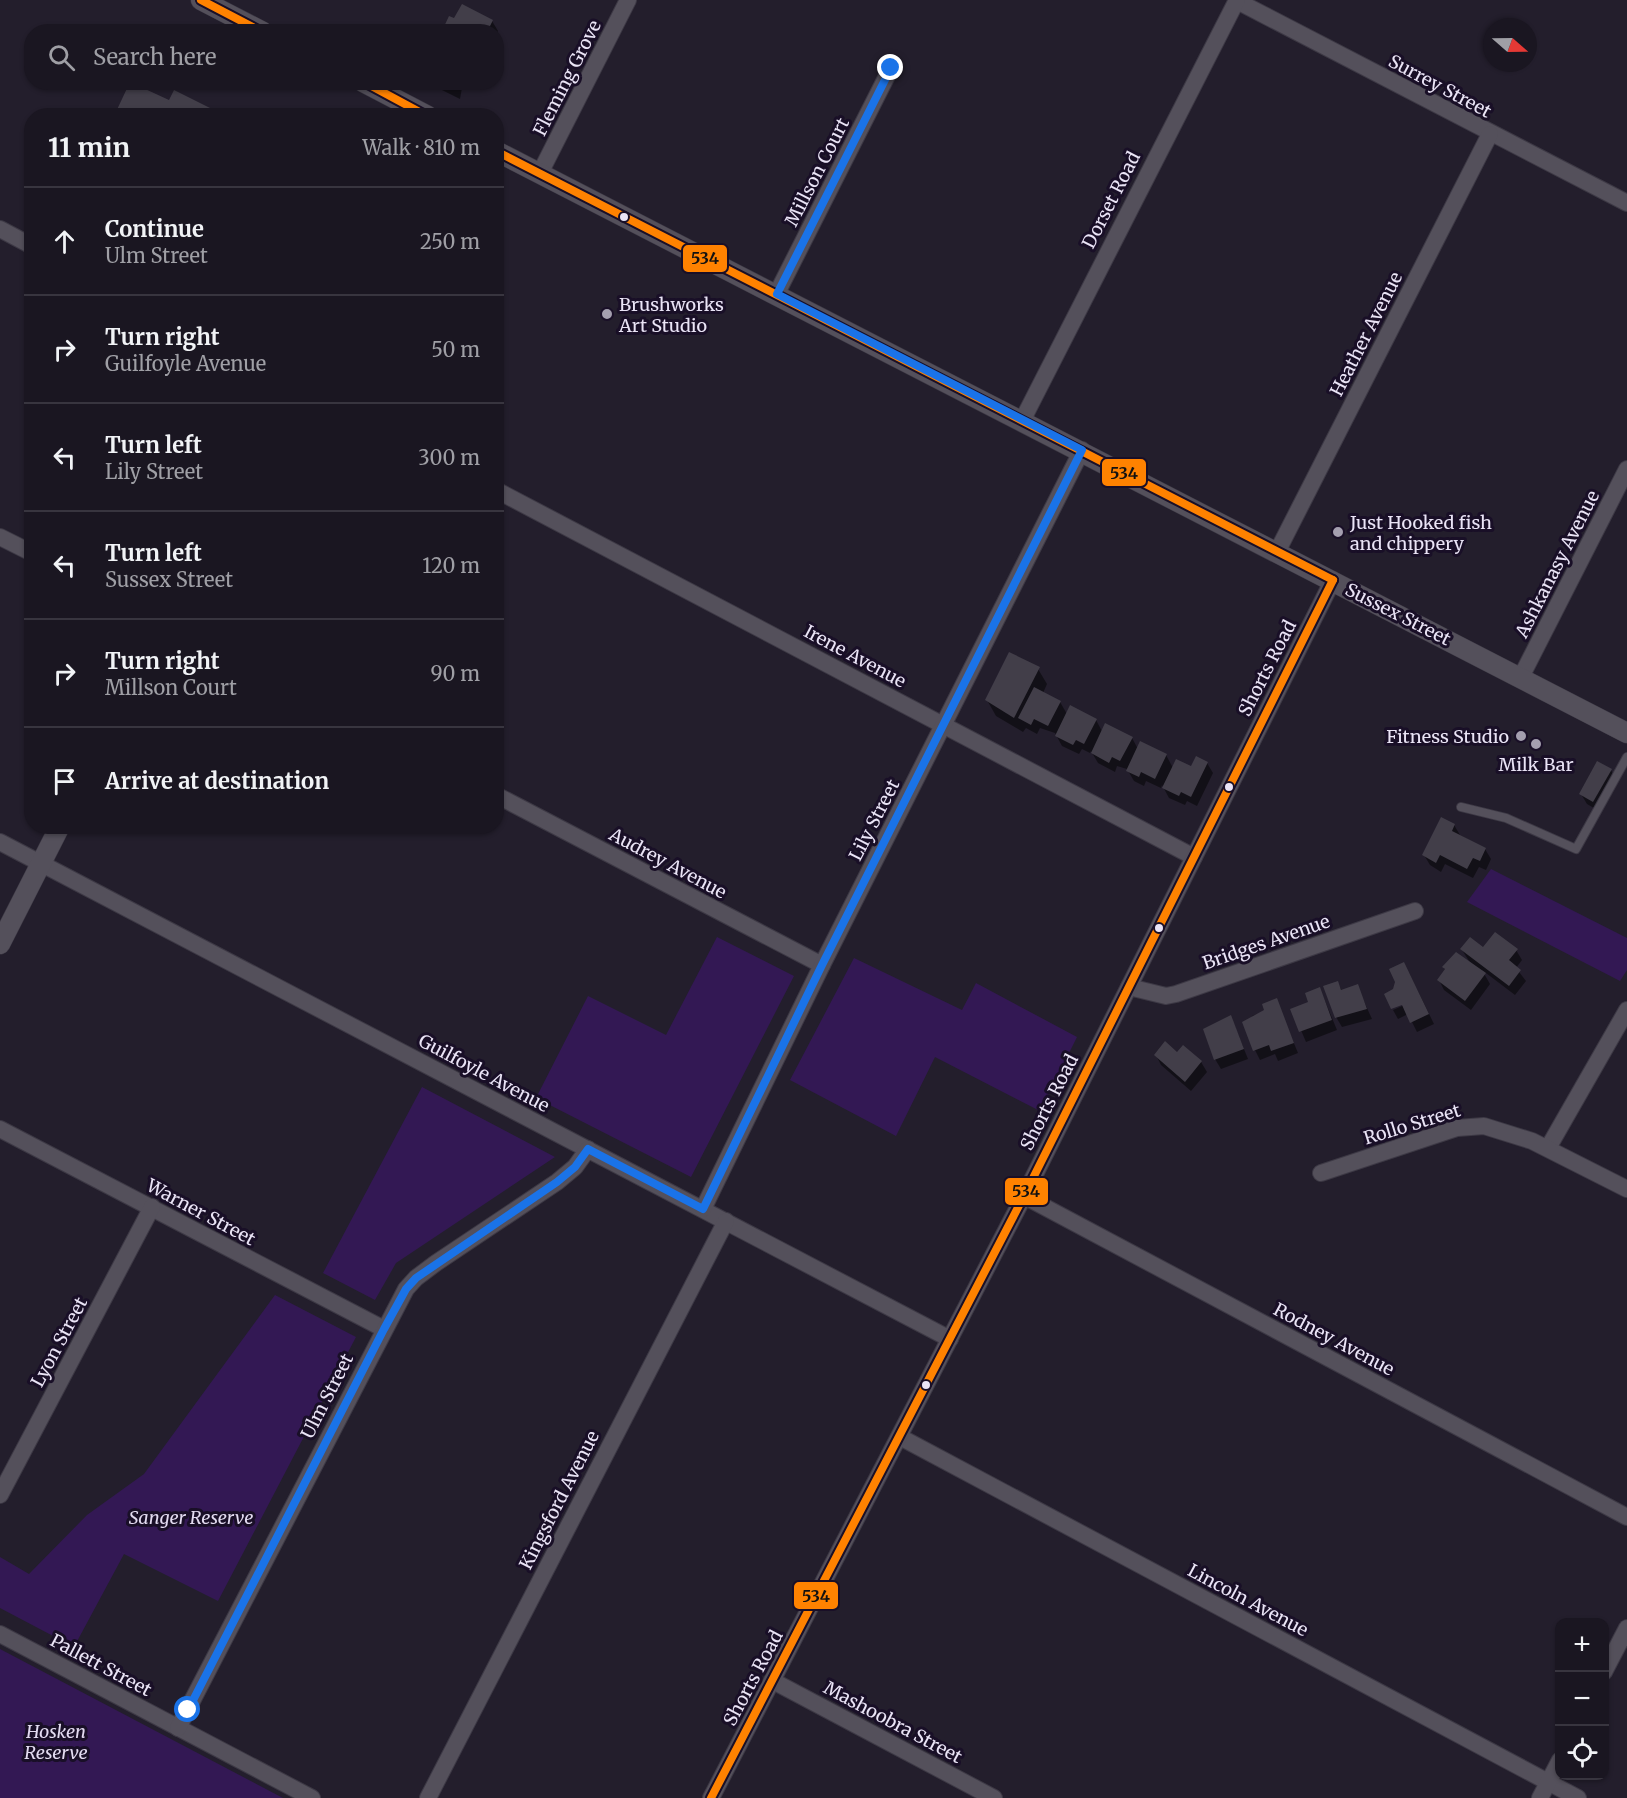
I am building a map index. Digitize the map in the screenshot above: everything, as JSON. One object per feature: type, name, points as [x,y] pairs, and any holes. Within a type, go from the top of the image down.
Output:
[{"type":"street","points":[[201,0],[248,24]]},
{"type":"street","name":"Fleming Grove","points":[[540,173],[628,0]]},
{"type":"street","name":"Surrey Street","points":[[1237,1],[1627,203]]},
{"type":"street","name":"Dorset Road","points":[[1023,420],[1237,1]]},
{"type":"street","name":"Millson Court","points":[[777,294],[891,68]]},
{"type":"street","points":[[378,90],[411,108]]},
{"type":"street","name":"Heather Avenue","points":[[1277,552],[1490,134]]},
{"type":"street","name":"Sussex Street","points":[[504,154],[1082,450],[1627,733]]},
{"type":"street","points":[[0,229],[24,242]]},
{"type":"street","name":"Lily Street","points":[[703,1209],[822,965],[1082,450]]},
{"type":"street","name":"Ashkanasy Avenue","points":[[1521,677],[1627,469]]},
{"type":"street","name":"Irene Avenue","points":[[504,494],[1194,857]]},
{"type":"street","points":[[0,537],[24,550]]},
{"type":"street","name":"Shorts Road","points":[[711,1798],[1024,1196],[1333,580]]},
{"type":"street","name":"Audrey Avenue","points":[[504,799],[822,965]]},
{"type":"street","points":[[0,944],[56,834]]},
{"type":"street","name":"Guilfoyle Avenue","points":[[0,842],[950,1339]]},
{"type":"street","name":"Bridges Avenue","points":[[1129,987],[1159,995],[1176,994],[1415,911]]},
{"type":"street","points":[[1548,1148],[1627,1010]]},
{"type":"street","name":"Rollo Street","points":[[1321,1173],[1457,1128],[1472,1126],[1510,1132],[1548,1148],[1627,1188]]},
{"type":"street","name":"Warner Street","points":[[0,1129],[384,1329]]},
{"type":"street","name":"Ulm Street","points":[[178,1728],[406,1289],[416,1278],[557,1182],[575,1167],[588,1149]]},
{"type":"street","name":"Rodney Avenue","points":[[1024,1196],[1627,1516]]},
{"type":"street","name":"Lyon Street","points":[[0,1495],[152,1207]]},
{"type":"street","name":"Kingsford Avenue","points":[[428,1798],[726,1221]]},
{"type":"street","name":"Lincoln Avenue","points":[[900,1437],[1578,1798]]},
{"type":"street","points":[[1609,1664],[1627,1628]]},
{"type":"street","name":"Pallett Street","points":[[0,1634],[312,1798]]},
{"type":"street","name":"Mashoobra Street","points":[[773,1681],[994,1798]]},
{"type":"street","points":[[1540,1798],[1555,1769]]},
{"type":"lane","points":[[1461,807],[1506,818],[1576,849],[1627,757]]},
{"type":"green space","points":[[1491,869],[1627,938],[1627,970],[1620,981],[1467,902]]},
{"type":"green space","points":[[717,937],[794,976],[691,1177],[536,1098],[588,996],[666,1035]]},
{"type":"green space","points":[[854,958],[962,1010],[976,983],[1077,1037],[1040,1111],[935,1057],[896,1136],[790,1080]]},
{"type":"green space","points":[[422,1087],[555,1157],[396,1263],[375,1300],[323,1273]]},
{"type":"green space","name":"Sanger Reserve","points":[[275,1295],[356,1337],[218,1601],[124,1554],[74,1647],[0,1608],[0,1557],[29,1574],[87,1515],[144,1474]]},
{"type":"green space","name":"Hosken Reserve","points":[[0,1649],[283,1798],[0,1798]]},
{"type":"building","points":[[462,4],[493,20],[491,24],[445,24],[449,16],[454,18]]},
{"type":"building","points":[[126,90],[147,90],[169,100],[174,90],[210,108],[118,108]]},
{"type":"building","points":[[1009,652],[1040,667],[1014,718],[985,700]]},
{"type":"building","points":[[1034,687],[1061,701],[1048,726],[1034,719],[1031,725],[1018,718]]},
{"type":"building","points":[[1070,705],[1097,719],[1084,744],[1076,740],[1073,745],[1055,736]]},
{"type":"building","points":[[1105,723],[1133,737],[1120,761],[1112,757],[1109,763],[1091,753]]},
{"type":"building","points":[[1140,741],[1167,754],[1155,779],[1141,772],[1139,777],[1126,771]]},
{"type":"building","points":[[1196,756],[1208,762],[1191,797],[1181,792],[1179,796],[1162,788],[1176,759],[1191,766]]},
{"type":"building","points":[[1597,761],[1612,769],[1593,802],[1579,794]]},
{"type":"building","points":[[1441,817],[1455,824],[1452,831],[1486,848],[1480,861],[1473,858],[1467,869],[1440,855],[1436,863],[1422,855]]},
{"type":"building","points":[[1495,932],[1518,949],[1509,960],[1521,970],[1509,986],[1460,949],[1470,937],[1483,947]]},
{"type":"building","points":[[1456,952],[1486,973],[1465,1001],[1437,980],[1445,969],[1442,967]]},
{"type":"building","points":[[1404,962],[1429,1014],[1410,1023],[1402,1005],[1391,1009],[1384,994],[1393,989],[1395,982],[1389,969]]},
{"type":"building","points":[[1338,981],[1341,990],[1358,984],[1367,1009],[1335,1018],[1323,986]]},
{"type":"building","points":[[1320,987],[1332,1020],[1299,1032],[1290,1009],[1308,1002],[1305,993]]},
{"type":"building","points":[[1277,998],[1294,1043],[1271,1051],[1269,1045],[1253,1051],[1242,1022],[1264,1010],[1262,1004]]},
{"type":"building","points":[[1231,1015],[1244,1049],[1214,1060],[1203,1029]]},
{"type":"building","points":[[1165,1041],[1177,1052],[1183,1045],[1202,1061],[1185,1082],[1154,1055]]},
{"type":"transit line","name":"534","points":[[201,0],[247,24]]},
{"type":"transit line","name":"534","points":[[379,90],[412,108]]},
{"type":"transit line","name":"534","points":[[504,155],[1333,580]]},
{"type":"transit line","name":"534","points":[[711,1798],[1024,1196],[1333,580]]},
{"type":"place","name":"Brushworks Art Studio","points":[[607,314]]},
{"type":"place","name":"Just Hooked fish and chippery","points":[[1338,532]]},
{"type":"place","name":"Fitness Studio","points":[[1521,736]]},
{"type":"place","name":"Milk Bar","points":[[1536,744]]},
{"type":"route","points":[[188,1710],[384,1329],[406,1289],[416,1278],[557,1182],[575,1167],[588,1149],[703,1209],[822,965],[1082,450],[777,294],[891,68]]}]
